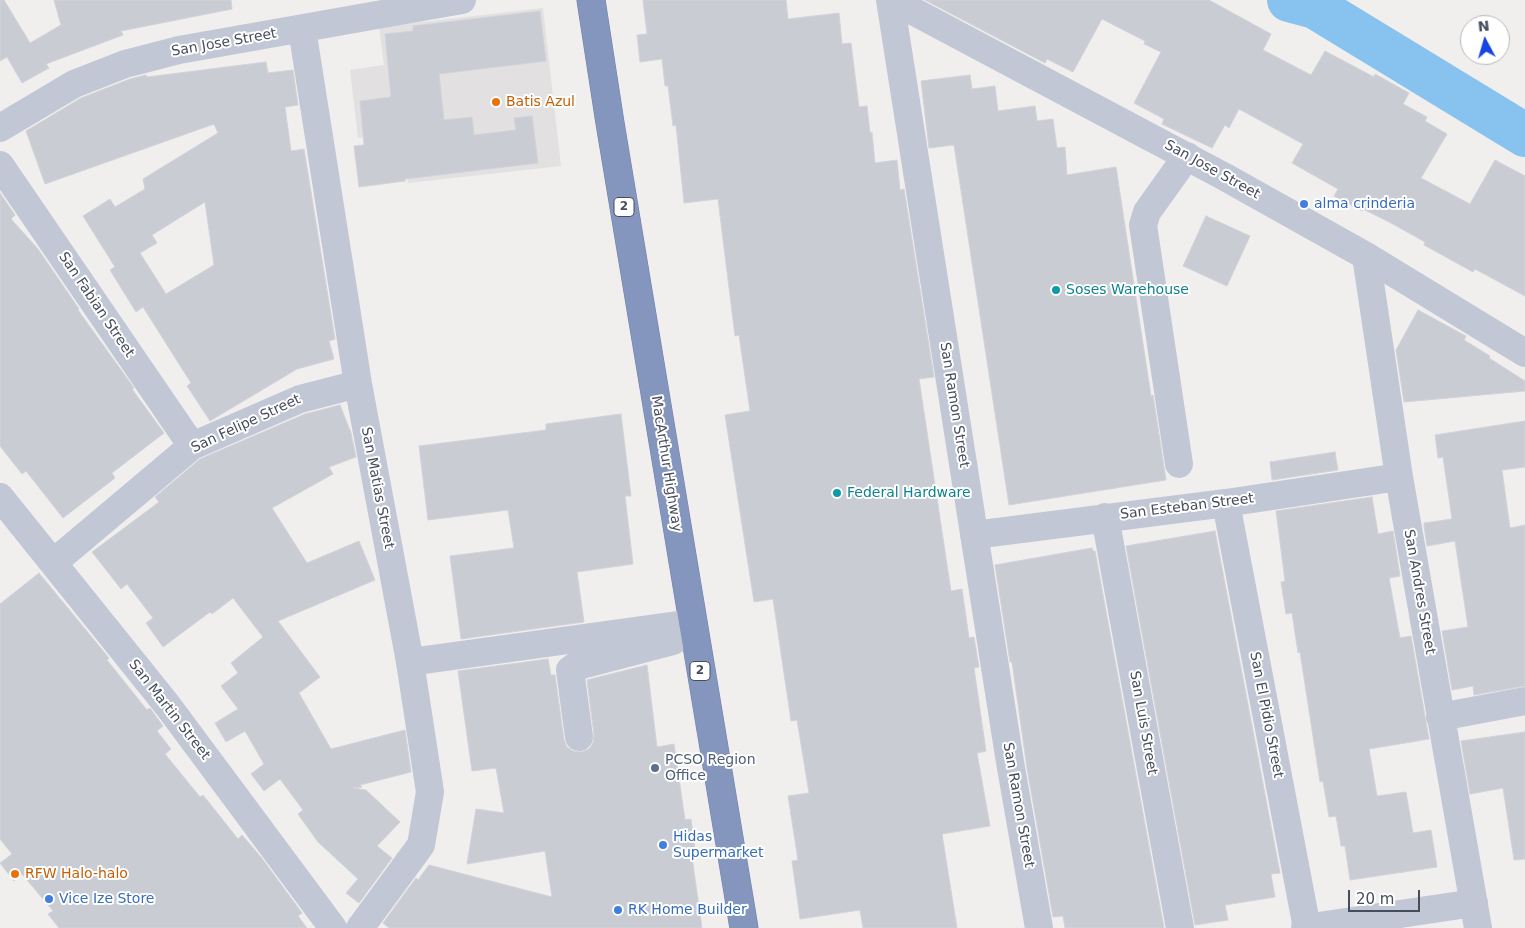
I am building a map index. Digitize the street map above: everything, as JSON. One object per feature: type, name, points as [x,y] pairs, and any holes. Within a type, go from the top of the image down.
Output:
[{"type":"highway","name":"MacArthur Highway","points":[[591,0],[693,630],[744,928]]},
{"type":"street","name":"San Jose Street","points":[[0,128],[74,84],[125,64],[179,50],[462,0]]},
{"type":"street","name":"San Jose Street","points":[[891,0],[1187,156],[1366,256],[1525,353]]},
{"type":"street","name":"San Ramon Street","points":[[891,0],[1010,762],[1039,928]]},
{"type":"street","name":"San Matias Street","points":[[302,29],[358,384],[410,662],[430,792],[420,845],[360,928]]},
{"type":"street","points":[[1179,464],[1143,225],[1147,212],[1187,156]]},
{"type":"street","name":"San Fabian Street","points":[[0,165],[192,446]]},
{"type":"street","name":"San Andres Street","points":[[1366,256],[1399,476],[1476,916]]},
{"type":"street","name":"San Felipe Street","points":[[53,563],[192,446],[300,399],[358,384]]},
{"type":"street","name":"San Esteban Street","points":[[974,534],[1226,503],[1399,476]]},
{"type":"street","name":"San Martin Street","points":[[0,497],[168,706],[333,928]]},
{"type":"street","name":"San El Pidio Street","points":[[1226,503],[1306,928]]},
{"type":"street","name":"San Luis Street","points":[[1106,517],[1180,928]]},
{"type":"street","points":[[410,662],[693,630]]},
{"type":"street","points":[[579,737],[570,670],[574,667],[693,630]]},
{"type":"street","points":[[1440,717],[1525,701]]},
{"type":"street","points":[[1306,928],[1476,916]]},
{"type":"shaded area","points":[[543,8],[561,166],[408,183],[403,133],[358,138],[350,70],[384,65],[379,27]]},
{"type":"building","points":[[0,0],[4,0],[30,43],[61,25],[54,0],[231,0],[232,9],[121,31],[123,35],[46,64],[49,68],[22,83],[7,57],[0,61]]},
{"type":"building","points":[[643,0],[786,0],[788,19],[839,13],[842,44],[851,43],[859,107],[867,106],[875,163],[897,160],[900,190],[904,189],[934,377],[919,379],[951,591],[962,589],[969,638],[974,637],[979,667],[974,668],[986,751],[977,753],[990,826],[942,834],[957,928],[863,928],[860,910],[800,919],[792,861],[798,860],[788,796],[809,793],[797,720],[791,721],[773,599],[754,602],[725,415],[750,411],[739,335],[735,336],[718,199],[684,203],[676,125],[673,126],[668,86],[665,86],[662,59],[640,62],[637,35],[647,34]]},
{"type":"building","points":[[925,0],[1209,0],[1271,34],[1263,50],[1311,75],[1325,51],[1374,77],[1375,74],[1409,93],[1403,104],[1427,117],[1425,121],[1447,134],[1421,178],[1470,204],[1495,160],[1525,176],[1525,296],[1475,269],[1473,272],[1424,245],[1425,242],[1391,223],[1363,209],[1362,211],[1334,196],[1338,189],[1292,163],[1303,144],[1239,109],[1229,128],[1225,125],[1212,148],[1162,124],[1164,119],[1134,103],[1161,52],[1144,44],[1145,41],[1102,19],[1073,72],[1047,59],[1045,63]]},
{"type":"building","points":[[540,11],[546,61],[439,74],[444,120],[472,117],[474,135],[516,130],[514,118],[532,116],[538,163],[405,179],[405,181],[359,187],[354,146],[364,145],[360,101],[391,97],[385,34],[413,31],[413,26]]},
{"type":"building","points":[[266,62],[268,73],[293,70],[298,105],[285,107],[291,151],[304,149],[335,339],[329,341],[334,359],[297,369],[210,421],[187,386],[191,383],[143,307],[136,312],[110,270],[115,267],[83,216],[110,199],[115,207],[145,189],[143,179],[218,133],[214,124],[45,184],[26,131],[81,98],[130,79],[146,75],[147,77]],"holes":[[[205,202],[214,265],[166,294],[140,253],[157,243],[152,235]]]},
{"type":"building","points":[[970,75],[972,89],[995,86],[998,111],[1035,106],[1037,121],[1053,119],[1057,148],[1065,147],[1067,175],[1116,167],[1151,396],[1153,395],[1166,480],[1009,505],[954,145],[929,148],[921,81]]},
{"type":"building","points":[[0,193],[15,215],[11,219],[38,249],[78,310],[134,388],[132,389],[164,433],[112,473],[115,478],[63,518],[26,471],[22,474],[0,446]]},
{"type":"building","points":[[1206,216],[1250,236],[1227,286],[1183,266]]},
{"type":"building","points":[[1418,310],[1466,336],[1464,340],[1525,381],[1525,391],[1404,402],[1396,350]]},
{"type":"building","points":[[340,405],[351,433],[356,457],[329,467],[333,474],[272,508],[307,563],[359,541],[375,580],[278,621],[320,677],[299,693],[331,749],[405,730],[411,772],[353,788],[366,790],[400,822],[377,846],[392,858],[359,903],[346,893],[358,879],[318,842],[298,814],[303,810],[280,779],[264,791],[251,774],[264,764],[245,731],[226,742],[215,723],[238,709],[221,686],[238,673],[231,663],[263,637],[233,598],[212,614],[210,612],[163,647],[146,623],[153,618],[127,584],[121,589],[92,552],[159,502],[155,497],[200,459],[305,414]]},
{"type":"building","points":[[621,414],[631,496],[625,496],[633,564],[577,572],[584,622],[461,639],[450,556],[514,548],[508,510],[428,520],[419,446],[546,430],[546,424]]},
{"type":"building","points":[[1525,421],[1525,467],[1502,470],[1510,528],[1525,525],[1525,686],[1474,695],[1473,686],[1452,690],[1442,631],[1468,627],[1455,541],[1427,546],[1424,523],[1452,519],[1443,457],[1438,458],[1435,435]]},
{"type":"building","points":[[1335,452],[1338,470],[1272,480],[1270,462]]},
{"type":"building","points":[[1372,497],[1378,534],[1393,531],[1400,576],[1389,578],[1400,638],[1411,636],[1429,739],[1369,749],[1377,796],[1406,792],[1413,833],[1431,830],[1437,867],[1350,880],[1345,846],[1341,846],[1336,816],[1329,817],[1323,781],[1320,782],[1300,652],[1298,653],[1292,613],[1286,614],[1281,582],[1285,581],[1276,511]]},
{"type":"building","points":[[1215,531],[1280,873],[1271,874],[1275,897],[1225,905],[1228,920],[1195,925],[1126,546]]},
{"type":"building","points":[[1092,548],[1095,551],[1164,928],[1065,928],[1063,916],[1053,917],[995,565]]},
{"type":"building","points":[[39,573],[109,658],[107,660],[147,710],[150,708],[163,726],[157,731],[171,749],[165,754],[200,797],[203,795],[238,839],[242,835],[261,857],[302,913],[298,916],[307,928],[59,928],[48,914],[53,911],[22,874],[14,881],[0,863],[12,854],[0,839],[0,604]]},
{"type":"building","points":[[548,659],[551,675],[555,675],[564,740],[567,747],[573,751],[581,752],[589,749],[593,743],[594,735],[587,680],[647,665],[657,747],[674,744],[685,820],[691,819],[696,857],[692,857],[702,928],[389,928],[383,923],[416,878],[418,880],[429,865],[552,897],[545,851],[467,864],[476,809],[504,813],[496,768],[472,771],[458,671]]},
{"type":"building","points":[[1525,732],[1525,859],[1514,860],[1503,788],[1470,794],[1461,741]]},
{"type":"waterway","points":[[1289,0],[1315,7],[1525,135]]},
{"type":"place","name":"Batis Azul","points":[[496,102]]},
{"type":"place","name":"alma crinderia","points":[[1304,204]]},
{"type":"place","name":"Soses Warehouse","points":[[1056,290]]},
{"type":"place","name":"Federal Hardware","points":[[837,493]]},
{"type":"place","name":"PCSO Region Office","points":[[655,768]]},
{"type":"place","name":"Hidas Supermarket","points":[[663,845]]},
{"type":"place","name":"RFW Halo-halo","points":[[15,874]]},
{"type":"place","name":"Vice Ize Store","points":[[49,899]]},
{"type":"place","name":"RK Home Builder","points":[[618,910]]}]
